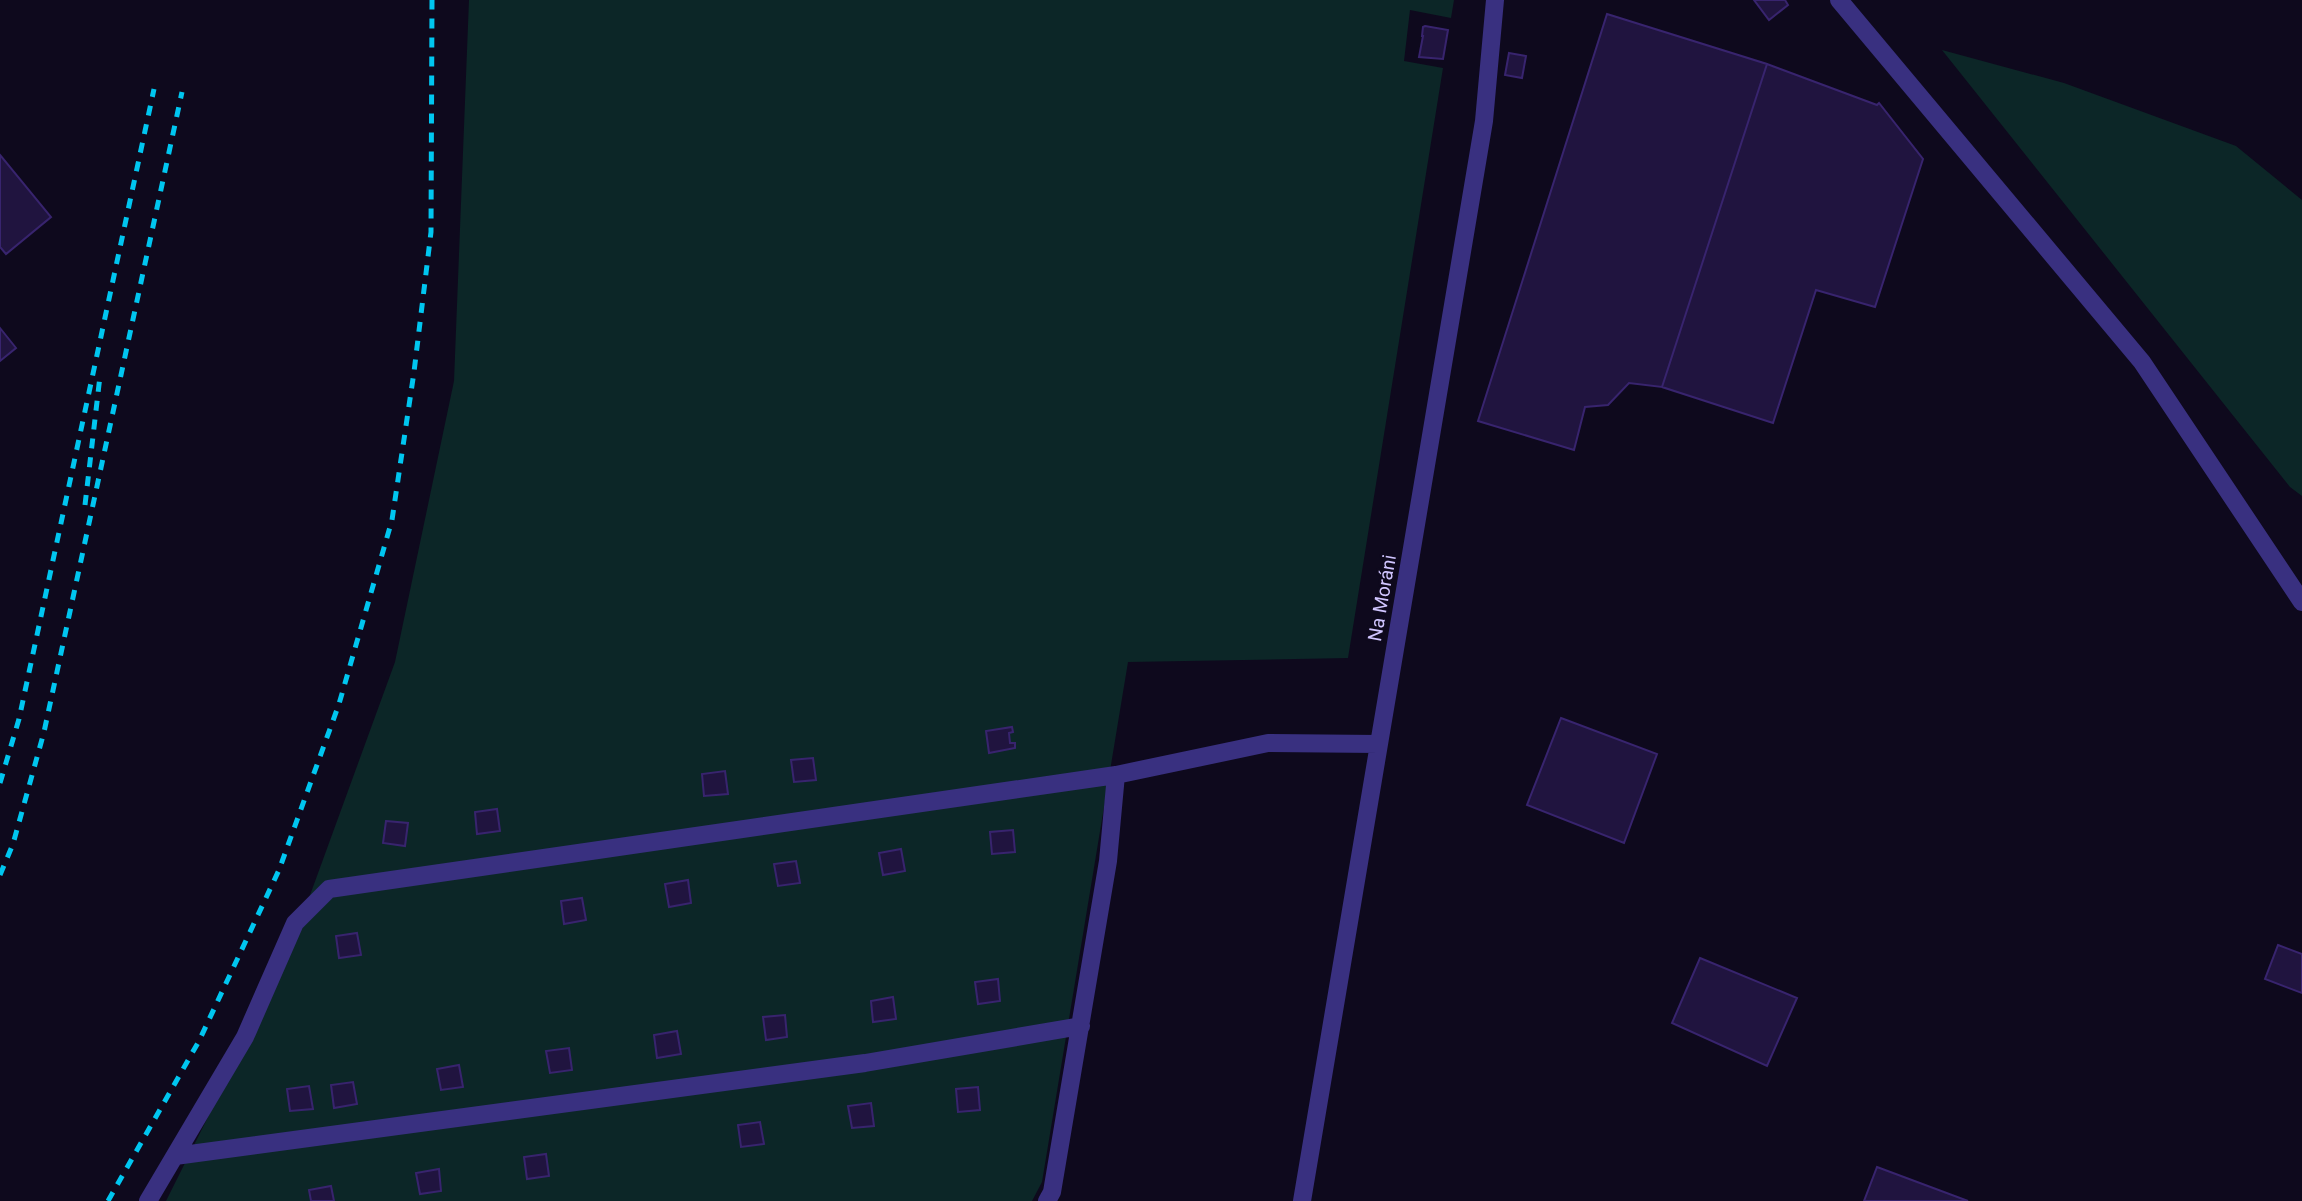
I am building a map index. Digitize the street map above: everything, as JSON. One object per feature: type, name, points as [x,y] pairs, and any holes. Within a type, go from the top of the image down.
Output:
[{"type":"lane","name":"Na Moráni","points":[[1302,1201],[1484,121],[1495,0]]},
{"type":"lane","points":[[1839,0],[2142,362],[2302,602]]},
{"type":"lane","points":[[148,1201],[245,1037],[295,923],[329,889],[1116,775],[1268,743],[1379,744]]},
{"type":"lane","points":[[1047,1201],[1052,1192],[1108,861],[1116,775]]},
{"type":"lane","points":[[175,1156],[865,1063],[1081,1026]]},
{"type":"green space","points":[[469,0],[1454,0],[1451,18],[1410,10],[1404,61],[1443,68],[1348,658],[1128,662],[1042,1182],[1032,1201],[166,1201],[286,961],[395,662],[454,381]]},
{"type":"green space","points":[[1942,50],[2064,83],[2236,146],[2302,200],[2302,496],[2290,487]]},
{"type":"building","points":[[1754,0],[1785,0],[1788,5],[1769,20]]},
{"type":"building","points":[[1607,14],[1767,64],[1662,387],[1629,383],[1608,405],[1585,407],[1574,450],[1478,421]]},
{"type":"building","points":[[1425,26],[1448,30],[1443,59],[1419,57]]},
{"type":"building","points":[[1509,53],[1526,56],[1522,78],[1505,75]]},
{"type":"building","points":[[1767,64],[1877,105],[1879,103],[1923,159],[1875,307],[1816,290],[1773,423],[1662,387]]},
{"type":"building","points":[[0,155],[51,217],[6,254],[0,247]]},
{"type":"building","points":[[0,328],[16,348],[0,361]]},
{"type":"building","points":[[1561,718],[1657,754],[1624,843],[1527,805]]},
{"type":"building","points":[[1012,727],[1013,732],[1009,733],[1010,743],[1015,743],[1015,748],[989,753],[986,731]]},
{"type":"building","points":[[813,758],[816,780],[794,782],[791,760]]},
{"type":"building","points":[[725,771],[728,794],[704,796],[702,774]]},
{"type":"building","points":[[497,809],[500,831],[477,834],[475,812]]},
{"type":"building","points":[[386,821],[408,823],[405,846],[383,843]]},
{"type":"building","points":[[1013,830],[1015,852],[992,854],[990,832]]},
{"type":"building","points":[[901,849],[905,871],[883,875],[879,853]]},
{"type":"building","points":[[796,861],[800,883],[778,886],[774,864]]},
{"type":"building","points":[[688,880],[691,903],[669,907],[665,884]]},
{"type":"building","points":[[582,898],[586,920],[564,924],[561,901]]},
{"type":"building","points":[[357,933],[361,955],[339,958],[336,936]]},
{"type":"building","points":[[2278,945],[2302,954],[2302,993],[2265,979]]},
{"type":"building","points":[[1700,958],[1797,998],[1767,1066],[1672,1023]]},
{"type":"building","points":[[998,979],[1000,1001],[978,1004],[975,982]]},
{"type":"building","points":[[893,997],[896,1019],[873,1022],[871,1001]]},
{"type":"building","points":[[785,1015],[787,1037],[766,1040],[763,1017]]},
{"type":"building","points":[[677,1031],[681,1054],[657,1058],[654,1035]]},
{"type":"building","points":[[569,1048],[572,1070],[550,1073],[546,1051]]},
{"type":"building","points":[[459,1065],[463,1087],[441,1090],[437,1069]]},
{"type":"building","points":[[353,1082],[357,1104],[334,1108],[331,1085]]},
{"type":"building","points":[[309,1086],[313,1109],[290,1111],[287,1089]]},
{"type":"building","points":[[978,1087],[980,1110],[958,1112],[956,1089]]},
{"type":"building","points":[[871,1103],[874,1126],[852,1128],[848,1106]]},
{"type":"building","points":[[760,1122],[764,1144],[741,1147],[738,1125]]},
{"type":"building","points":[[546,1154],[549,1176],[527,1179],[524,1157]]},
{"type":"building","points":[[1877,1167],[1968,1201],[1864,1201]]},
{"type":"building","points":[[439,1169],[441,1191],[420,1194],[416,1173]]},
{"type":"building","points":[[331,1186],[334,1201],[311,1201],[309,1190]]},
{"type":"railway","points":[[108,1201],[199,1041],[279,870],[339,704],[392,520],[431,232],[432,0]]},
{"type":"railway","points":[[0,783],[19,719],[154,89]]},
{"type":"railway","points":[[0,875],[13,844],[44,732],[182,92]]},
{"type":"railway","points":[[85,505],[100,376]]}]
